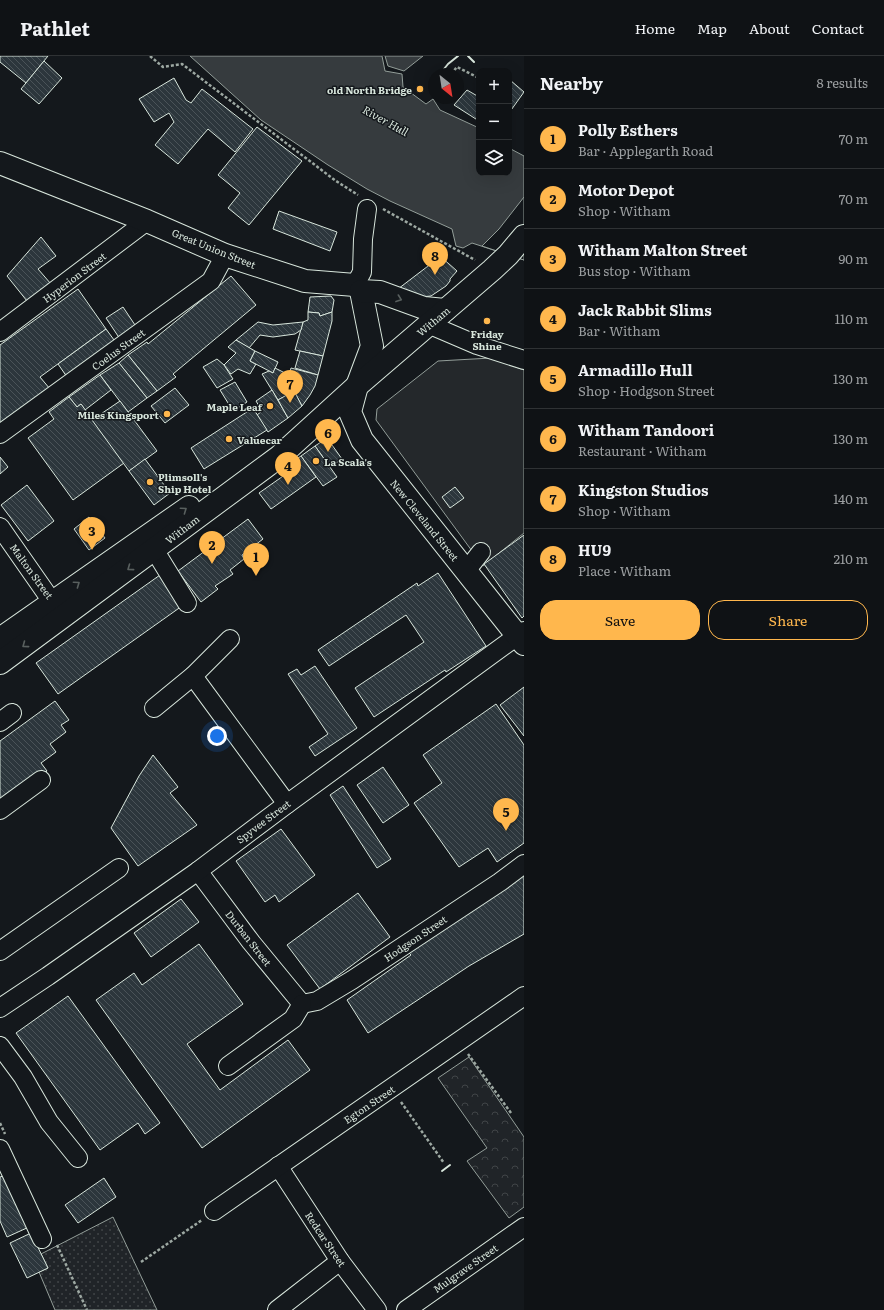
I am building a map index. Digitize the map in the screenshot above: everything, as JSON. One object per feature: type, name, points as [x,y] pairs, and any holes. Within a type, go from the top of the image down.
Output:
[{"type":"main road","name":"Great Union Street","points":[[0,163],[147,221],[225,255],[305,281],[380,292],[424,308],[445,310]]},
{"type":"main road","name":"Witham","points":[[0,663],[58,609],[150,543],[280,456],[357,386],[492,270],[508,255],[524,236]]},
{"type":"main road","points":[[357,386],[372,346],[358,288]]},
{"type":"main road","name":"New Cleveland Street","points":[[357,386],[350,412],[362,440],[466,571],[522,637]]},
{"type":"main road","name":"Witham","points":[[0,639],[58,609]]},
{"type":"street","points":[[358,288],[362,272],[363,239],[370,205]]},
{"type":"street","name":"Hyperion Street","points":[[0,332],[147,221]]},
{"type":"street","name":"Coelus Street","points":[[0,434],[211,281],[225,255]]},
{"type":"street","points":[[428,324],[477,345],[524,360]]},
{"type":"street","name":"Malton Street","points":[[0,527],[58,609]]},
{"type":"street","points":[[150,543],[188,603]]},
{"type":"street","points":[[466,571],[481,552]]},
{"type":"street","name":"Spyvee Street","points":[[0,1008],[198,871],[287,804],[522,637]]},
{"type":"street","points":[[154,708],[193,676],[230,639]]},
{"type":"street","points":[[193,676],[287,804]]},
{"type":"street","points":[[0,810],[41,780]]},
{"type":"street","name":"Hodgson Street","points":[[302,1004],[317,1001],[352,980],[500,882],[524,864]]},
{"type":"street","points":[[0,951],[120,868]]},
{"type":"street","name":"Durban Street","points":[[198,871],[251,942],[302,1004]]},
{"type":"street","name":"Egton Street","points":[[214,1211],[524,996]]},
{"type":"street","points":[[228,1066],[293,1019],[302,1004]]},
{"type":"street","points":[[0,1046],[23,1077],[49,1122],[78,1158]]},
{"type":"street","points":[[0,1149],[42,1239]]},
{"type":"street","name":"Redcar Street","points":[[278,1166],[340,1261],[377,1310]]},
{"type":"street","name":"Mulgrave Street","points":[[406,1310],[524,1227]]},
{"type":"street","points":[[277,1310],[340,1261]]},
{"type":"path","points":[[150,56],[163,67],[182,64],[370,205],[492,270]]},
{"type":"path","points":[[464,71],[476,77]]},
{"type":"path","points":[[459,1040],[511,1113]]},
{"type":"path","points":[[392,1088],[444,1163]]},
{"type":"path","points":[[141,1262],[214,1211]]},
{"type":"green space","points":[[469,1057],[524,1137],[524,1207],[509,1218],[467,1161],[487,1148],[438,1078]]},
{"type":"green space","points":[[113,1217],[157,1310],[55,1310],[39,1272],[48,1268],[41,1254]]},
{"type":"shaded area","points":[[491,358],[524,370],[524,533],[483,566],[376,420],[377,409],[438,361]]},
{"type":"water","name":"River Hull","points":[[190,56],[382,56],[385,71],[402,74],[403,87],[426,104],[428,103],[428,104],[436,104],[440,110],[476,127],[476,176],[512,176],[512,150],[524,156],[524,260],[472,243],[463,248],[456,246],[452,229],[367,189],[261,120]]},
{"type":"water","points":[[385,56],[423,56],[404,71],[388,66]]},
{"type":"pier","points":[[524,197],[524,260],[482,246],[499,229]]},
{"type":"building","points":[[0,56],[48,56],[26,83],[0,62]]},
{"type":"building","points":[[44,61],[62,78],[39,104],[21,89]]},
{"type":"building","points":[[174,78],[186,100],[191,103],[202,89],[253,129],[235,152],[208,129],[178,164],[155,145],[174,122],[169,113],[154,122],[139,99]]},
{"type":"building","points":[[512,82],[524,92],[512,109]]},
{"type":"building","points":[[467,90],[476,95],[476,119],[454,105],[464,104],[464,93]]},
{"type":"building","points":[[257,127],[302,161],[249,225],[228,208],[240,193],[218,175]]},
{"type":"building","points":[[279,211],[337,232],[330,251],[273,229]]},
{"type":"building","points":[[41,237],[56,256],[38,269],[51,284],[27,301],[7,276]]},
{"type":"building","points":[[439,255],[457,271],[446,286],[431,296],[409,298],[394,292],[432,263]]},
{"type":"building","points":[[231,276],[256,305],[173,374],[176,377],[157,391],[128,355],[147,342],[148,344]]},
{"type":"building","points":[[78,289],[106,329],[40,377],[50,389],[0,425],[0,345]]},
{"type":"building","points":[[331,296],[334,300],[332,312],[320,316],[319,313],[308,312],[310,297]]},
{"type":"building","points":[[123,307],[137,328],[120,339],[106,318]]},
{"type":"building","points":[[308,312],[319,313],[320,316],[332,312],[332,321],[323,356],[295,350],[303,322],[308,320]]},
{"type":"building","points":[[258,322],[273,325],[303,322],[301,330],[295,334],[273,337],[260,335],[249,348],[236,340]]},
{"type":"building","points":[[106,329],[117,344],[67,377],[58,364]]},
{"type":"building","points":[[236,340],[255,351],[250,361],[256,364],[250,374],[238,369],[231,374],[224,365],[236,353],[228,347]]},
{"type":"building","points":[[255,351],[278,362],[273,373],[250,361]]},
{"type":"building","points":[[300,351],[323,356],[318,375],[295,368]]},
{"type":"building","points":[[128,355],[157,391],[147,398],[119,363]]},
{"type":"building","points":[[217,359],[224,365],[233,379],[217,388],[203,367]]},
{"type":"building","points":[[119,363],[147,398],[128,412],[100,375]]},
{"type":"building","points":[[275,368],[289,375],[291,368],[318,375],[315,386],[302,406],[294,391],[278,400],[262,374],[269,371],[273,373]]},
{"type":"building","points":[[100,375],[111,390],[85,410],[81,404],[77,407],[69,397]]},
{"type":"building","points":[[235,382],[247,402],[233,411],[220,390]]},
{"type":"building","name":"Miles Kingsport","points":[[175,388],[189,405],[165,423],[151,406]]},
{"type":"building","name":"Maple Leaf","points":[[272,390],[288,418],[268,432],[257,415],[262,411],[256,401]]},
{"type":"building","points":[[294,391],[302,406],[288,418],[278,400]]},
{"type":"building","points":[[69,397],[77,407],[81,404],[124,463],[73,500],[28,438],[54,419],[49,412]]},
{"type":"building","points":[[120,401],[157,451],[129,471],[92,420]]},
{"type":"building","name":"Valuecar","points":[[253,408],[267,430],[204,469],[191,448]]},
{"type":"building","points":[[327,438],[342,459],[330,467],[315,446]]},
{"type":"building","name":"La Scala's","points":[[315,446],[337,477],[323,486],[301,456]]},
{"type":"building","points":[[301,456],[316,477],[271,509],[259,493],[286,474],[282,469]]},
{"type":"building","points":[[0,457],[8,467],[0,474]]},
{"type":"building","name":"Plimsoll's Ship Hotel","points":[[145,459],[170,493],[154,505],[129,471]]},
{"type":"building","points":[[27,485],[54,521],[28,541],[1,505]]},
{"type":"building","points":[[455,487],[464,498],[450,508],[442,497]]},
{"type":"building","points":[[89,517],[105,538],[89,550],[74,529]]},
{"type":"building","points":[[248,519],[263,539],[242,555],[244,559],[230,570],[233,574],[215,586],[218,589],[201,602],[178,571]]},
{"type":"building","points":[[524,535],[524,616],[522,618],[484,564]]},
{"type":"building","points":[[438,573],[486,646],[446,672],[445,670],[374,717],[355,688],[424,642],[406,615],[329,666],[318,650],[417,583],[418,586]]},
{"type":"building","points":[[160,575],[182,606],[58,694],[36,663]]},
{"type":"building","points":[[315,666],[357,728],[315,756],[309,747],[328,734],[288,674],[297,669],[301,675]]},
{"type":"building","points":[[524,687],[524,736],[500,705]]},
{"type":"building","points":[[55,701],[69,720],[61,725],[66,732],[50,744],[56,752],[41,763],[47,771],[0,806],[0,741]]},
{"type":"building","points":[[496,704],[524,745],[524,843],[497,862],[488,848],[459,867],[414,803],[442,783],[423,755]]},
{"type":"building","points":[[153,755],[178,787],[170,793],[197,825],[138,866],[111,828],[139,776]]},
{"type":"building","points":[[383,767],[409,805],[383,823],[357,785]]},
{"type":"building","points":[[343,786],[391,859],[377,868],[330,795]]},
{"type":"building","points":[[281,829],[315,875],[279,902],[275,895],[265,902],[236,861]]},
{"type":"building","points":[[524,873],[524,934],[469,966],[368,1033],[347,1000],[411,955],[408,952]]},
{"type":"building","points":[[358,893],[390,937],[320,989],[287,945]]},
{"type":"building","points":[[181,899],[199,922],[151,957],[134,933]]},
{"type":"building","points":[[199,944],[243,1004],[187,1044],[220,1090],[288,1040],[310,1070],[202,1148],[96,1000],[134,973],[142,985]]},
{"type":"building","points":[[68,996],[160,1123],[145,1134],[138,1123],[100,1150],[16,1033]]},
{"type":"building","points":[[6,1175],[29,1227],[7,1237],[0,1221],[0,1177]]},
{"type":"building","points":[[104,1178],[116,1197],[78,1223],[65,1205]]},
{"type":"building","points":[[31,1233],[48,1268],[27,1278],[10,1243]]},
{"type":"wall","points":[[445,68],[458,56]]},
{"type":"wall","points":[[468,56],[474,62]]},
{"type":"wall","points":[[442,1171],[450,1165]]},
{"type":"place","name":"old North Bridge","points":[[420,89]]},
{"type":"place","name":"HU9","points":[[435,275]]},
{"type":"place","name":"Friday Shine","points":[[487,321]]},
{"type":"place","name":"Kingston Studios","points":[[290,403]]},
{"type":"place","name":"Maple Leaf","points":[[270,406]]},
{"type":"place","name":"Miles Kingsport","points":[[167,414]]},
{"type":"place","name":"Valuecar","points":[[229,439]]},
{"type":"place","name":"Witham Tandoori","points":[[328,452]]},
{"type":"place","name":"La Scala's","points":[[316,461]]},
{"type":"place","name":"Plimsoll's Ship Hotel","points":[[150,482]]},
{"type":"place","name":"Jack Rabbit Slims","points":[[288,485]]},
{"type":"place","name":"Witham Malton Street","points":[[92,550]]},
{"type":"place","name":"Motor Depot","points":[[212,564]]},
{"type":"place","name":"Polly Esthers","points":[[256,576]]},
{"type":"place","name":"Armadillo Hull","points":[[506,831]]}]
